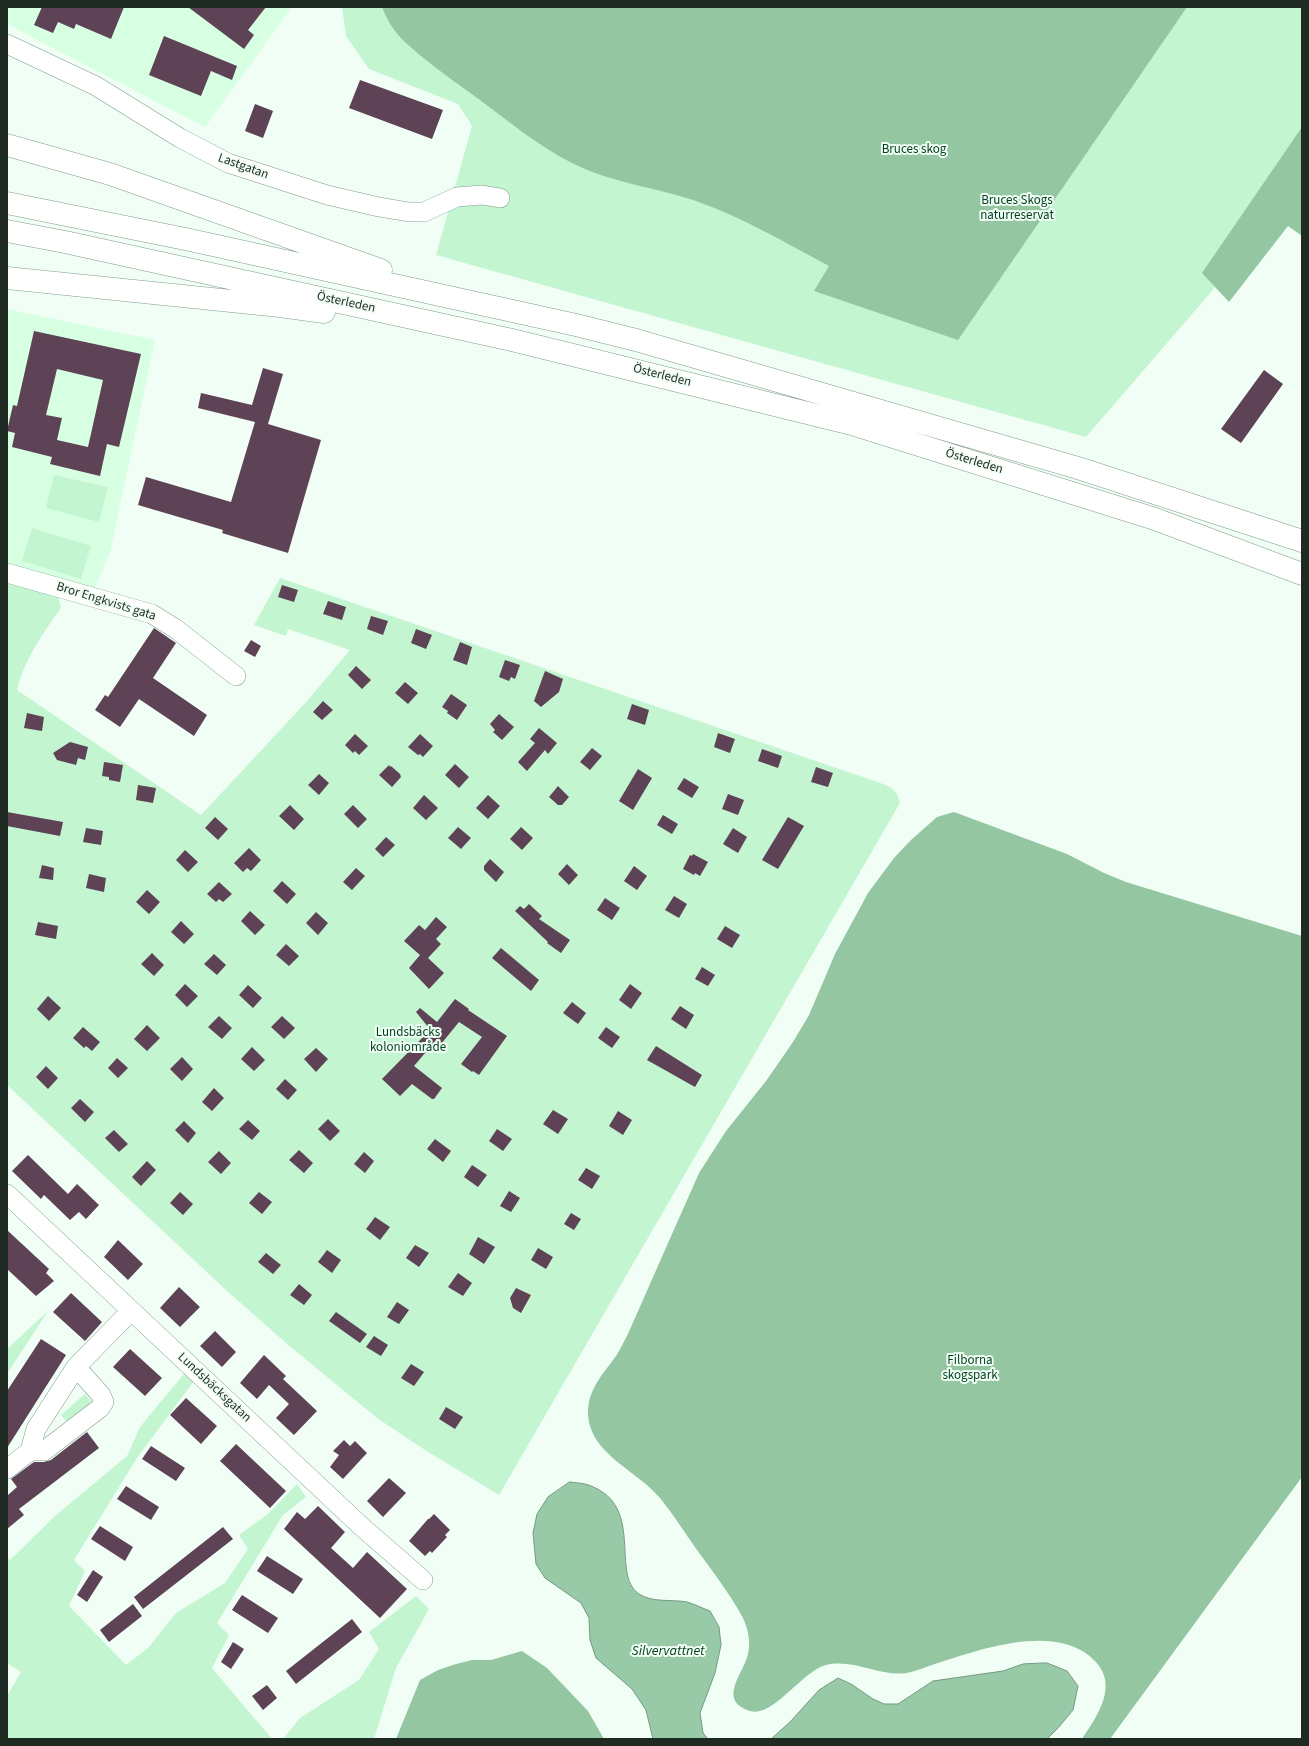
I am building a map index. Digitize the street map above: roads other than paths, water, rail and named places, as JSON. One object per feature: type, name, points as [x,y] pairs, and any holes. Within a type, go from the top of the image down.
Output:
[{"type":"main road","points":[[7,145],[110,174],[469,301]]},
{"type":"main road","name":"Österleden","points":[[7,203],[190,240],[576,324],[671,350],[1078,468],[1302,541]]},
{"type":"main road","name":"Österleden","points":[[7,231],[65,242],[512,340],[852,424],[1155,519],[1302,574]]},
{"type":"main road","points":[[7,278],[280,306],[512,340]]},
{"type":"street","name":"Lastgatan","points":[[7,44],[96,86],[180,138],[228,163],[320,193],[379,207],[409,212],[424,212],[457,197],[482,195],[500,198]]},
{"type":"street","name":"Bror Engkvists gata","points":[[7,572],[152,614],[176,629],[236,676]]},
{"type":"street","name":"Lundsbäcksgatan","points":[[9,1202],[131,1311],[362,1527],[423,1580]]},
{"type":"street","points":[[7,1469],[30,1450],[36,1429],[76,1367],[131,1311]]},
{"type":"street","points":[[30,1450],[44,1451],[100,1408],[104,1402],[101,1395],[76,1367]]},
{"type":"water","name":"Silvervattnet","points":[[570,1482],[591,1486],[607,1496],[617,1509],[622,1524],[627,1572],[631,1584],[639,1594],[656,1600],[687,1602],[710,1611],[719,1627],[721,1645],[715,1673],[700,1713],[703,1733],[708,1739],[653,1739],[646,1710],[632,1689],[596,1658],[590,1640],[589,1618],[581,1603],[545,1578],[536,1564],[533,1533],[537,1514],[548,1497]]},
{"type":"water","points":[[1047,1663],[1067,1671],[1078,1686],[1073,1710],[1047,1739],[771,1739],[790,1722],[819,1690],[838,1678],[884,1704],[898,1704],[933,1681],[1003,1671],[1023,1664]]},
{"type":"park label","name":"Bruces skog","points":[[914,150]]},
{"type":"park label","name":"Bruces Skogs naturreservat","points":[[1017,208]]},
{"type":"park label","name":"Lundsbäcks koloniområde","points":[[408,1040]]},
{"type":"park label","name":"Filborna skogspark","points":[[970,1368]]}]
